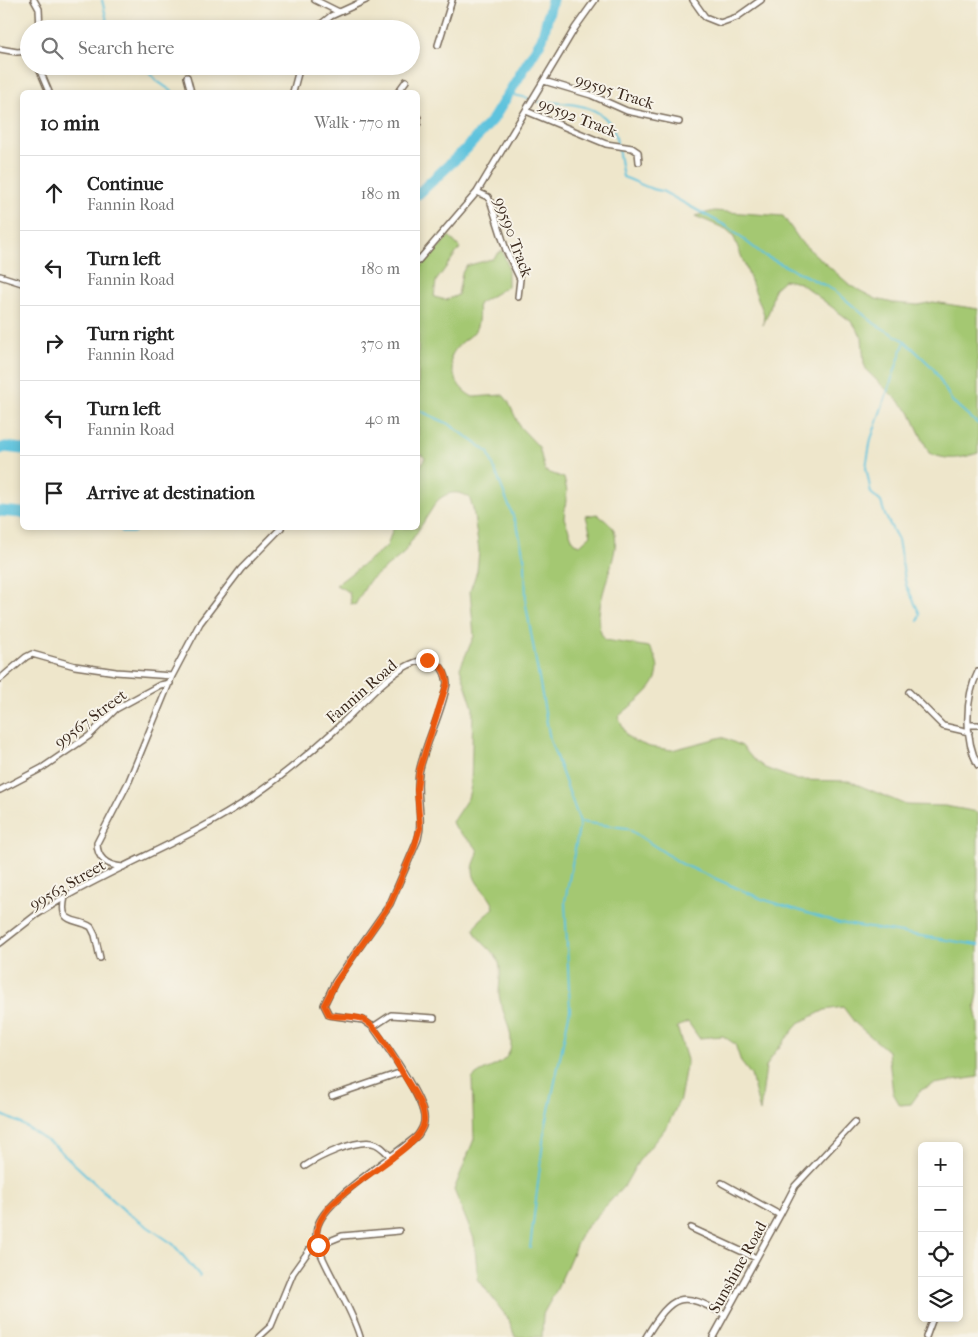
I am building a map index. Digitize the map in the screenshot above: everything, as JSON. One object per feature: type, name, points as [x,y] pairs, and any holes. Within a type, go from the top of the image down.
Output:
[{"type":"street","points":[[34,0],[39,9],[40,20]]},
{"type":"street","points":[[315,0],[340,12]]},
{"type":"street","points":[[328,20],[340,12],[366,0]]},
{"type":"street","points":[[438,45],[452,0]]},
{"type":"street","points":[[420,260],[476,192],[575,28],[595,0]]},
{"type":"street","points":[[693,0],[706,17],[720,23],[737,17],[761,0]]},
{"type":"street","points":[[0,49],[20,52]]},
{"type":"street","points":[[42,75],[48,90]]},
{"type":"street","points":[[294,90],[298,75]]},
{"type":"street","points":[[187,77],[190,90]]},
{"type":"street","points":[[399,90],[406,81]]},
{"type":"street","name":"99595 Track","points":[[544,81],[591,95],[628,112],[679,122]]},
{"type":"street","name":"99592 Track","points":[[526,111],[606,144],[632,148],[638,152],[639,162]]},
{"type":"street","name":"99590 Track","points":[[476,192],[488,197],[491,203],[506,250],[520,279],[518,297]]},
{"type":"street","points":[[0,276],[20,282]]},
{"type":"street","points":[[123,867],[109,865],[102,860],[97,843],[129,781],[172,676],[200,622],[241,569],[279,530]]},
{"type":"street","name":"99567 Street","points":[[0,679],[26,656],[32,654],[75,666],[116,672],[172,676]]},
{"type":"street","name":"Fannin Road","points":[[123,867],[251,797],[317,746],[385,683],[407,667],[415,662],[427,660],[439,664],[444,669],[447,683],[419,771],[417,790],[420,828],[414,848],[390,904],[336,982],[324,1005],[329,1015],[363,1020],[373,1027]]},
{"type":"street","points":[[978,672],[969,697],[971,750],[978,765]]},
{"type":"street","name":"99567 Street","points":[[0,790],[42,768],[89,736],[116,709],[160,685],[170,683]]},
{"type":"street","points":[[909,692],[943,726],[969,732]]},
{"type":"street","points":[[970,725],[978,725]]},
{"type":"street","name":"99563 Street","points":[[0,943],[36,915],[65,897],[123,867]]},
{"type":"street","points":[[65,897],[63,907],[66,917],[71,921],[91,927],[100,958]]},
{"type":"street","points":[[360,1337],[344,1297],[318,1245],[317,1227],[326,1211],[339,1198],[418,1135],[424,1122],[421,1106],[373,1027],[392,1015],[434,1018]]},
{"type":"street","points":[[332,1096],[402,1072]]},
{"type":"street","name":"Sunshine Road","points":[[713,1337],[778,1214],[798,1183],[855,1122]]},
{"type":"street","points":[[305,1166],[327,1152],[368,1143],[380,1146],[392,1157]]},
{"type":"street","points":[[722,1183],[778,1214]]},
{"type":"street","points":[[691,1228],[756,1258]]},
{"type":"street","points":[[259,1337],[270,1326],[298,1262],[308,1251],[342,1236],[400,1231]]},
{"type":"street","points":[[646,1337],[670,1306],[683,1300],[701,1301],[725,1315]]},
{"type":"street","points":[[926,1337],[932,1322]]},
{"type":"green space","points":[[714,211],[783,216],[801,242],[851,286],[876,299],[893,303],[918,305],[933,302],[978,309],[978,453],[954,458],[929,453],[910,412],[867,371],[864,364],[862,337],[853,323],[800,283],[784,280],[774,289],[770,309],[763,325],[764,314],[733,235],[726,229],[695,216]]},
{"type":"green space","points":[[449,236],[460,248],[436,281],[434,297],[446,300],[458,295],[462,273],[466,266],[492,259],[502,250],[508,266],[508,286],[478,304],[477,326],[471,336],[461,343],[451,357],[453,369],[459,385],[473,397],[503,395],[508,401],[520,427],[539,447],[545,471],[564,478],[567,491],[564,518],[574,543],[580,545],[591,535],[586,516],[597,514],[614,530],[616,541],[601,601],[600,629],[605,640],[649,647],[656,659],[658,669],[651,687],[618,717],[627,736],[650,747],[672,750],[722,737],[742,746],[752,758],[765,768],[797,780],[849,781],[906,805],[945,806],[978,812],[978,993],[975,1009],[978,1024],[978,1077],[934,1084],[921,1090],[911,1104],[900,1105],[893,1093],[888,1051],[855,1023],[843,1007],[825,1010],[799,1023],[772,1056],[766,1067],[760,1112],[751,1075],[741,1062],[735,1044],[723,1036],[699,1038],[688,1022],[677,1027],[687,1060],[680,1099],[668,1125],[638,1162],[625,1185],[582,1232],[557,1289],[543,1314],[542,1337],[515,1337],[509,1320],[478,1279],[474,1239],[454,1190],[474,1139],[472,1079],[480,1072],[504,1060],[510,1049],[511,1042],[500,1002],[500,966],[497,958],[479,938],[474,929],[480,920],[494,908],[474,876],[473,867],[478,851],[457,830],[452,822],[468,798],[471,786],[473,708],[460,668],[474,636],[470,591],[477,571],[479,551],[473,508],[469,497],[460,493],[452,493],[437,501],[420,528],[420,467],[425,458],[420,453],[420,268]]},
{"type":"green space","points":[[392,530],[418,530],[403,554],[369,581],[355,605],[351,604],[349,592],[336,585],[387,546]]},
{"type":"waterway","points":[[102,0],[107,20]]},
{"type":"waterway","points":[[420,192],[466,149],[493,119],[542,39],[552,0]]},
{"type":"waterway","points":[[152,75],[170,90]]},
{"type":"waterway","points":[[509,94],[528,98]]},
{"type":"waterway","points":[[538,102],[576,105],[598,113],[607,120],[613,130],[617,143]]},
{"type":"waterway","points":[[618,148],[623,177],[662,191],[726,226],[765,256],[834,290],[875,324],[905,341],[933,368],[952,401],[978,424]]},
{"type":"waterway","points":[[905,341],[871,439],[866,467],[871,493],[881,502],[885,515],[898,540],[906,585],[920,614],[918,621]]},
{"type":"waterway","points":[[420,411],[449,424],[488,452],[518,529],[525,562],[526,605],[550,740],[580,822],[565,901],[570,1010],[544,1134],[530,1248]]},
{"type":"waterway","points":[[0,449],[5,447],[20,449]]},
{"type":"waterway","points":[[0,511],[20,513]]},
{"type":"waterway","points":[[580,822],[627,828],[682,864],[762,899],[839,923],[978,945]]},
{"type":"waterway","points":[[0,1114],[20,1123],[55,1146],[126,1212],[173,1244],[200,1276]]},
{"type":"route","points":[[318,1245],[317,1227],[326,1211],[339,1198],[406,1146],[423,1128],[424,1115],[421,1106],[373,1027],[363,1020],[350,1016],[335,1017],[329,1015],[324,1005],[336,982],[390,904],[419,833],[420,820],[417,790],[419,771],[446,693],[447,683],[444,669],[439,664],[427,660]]}]
